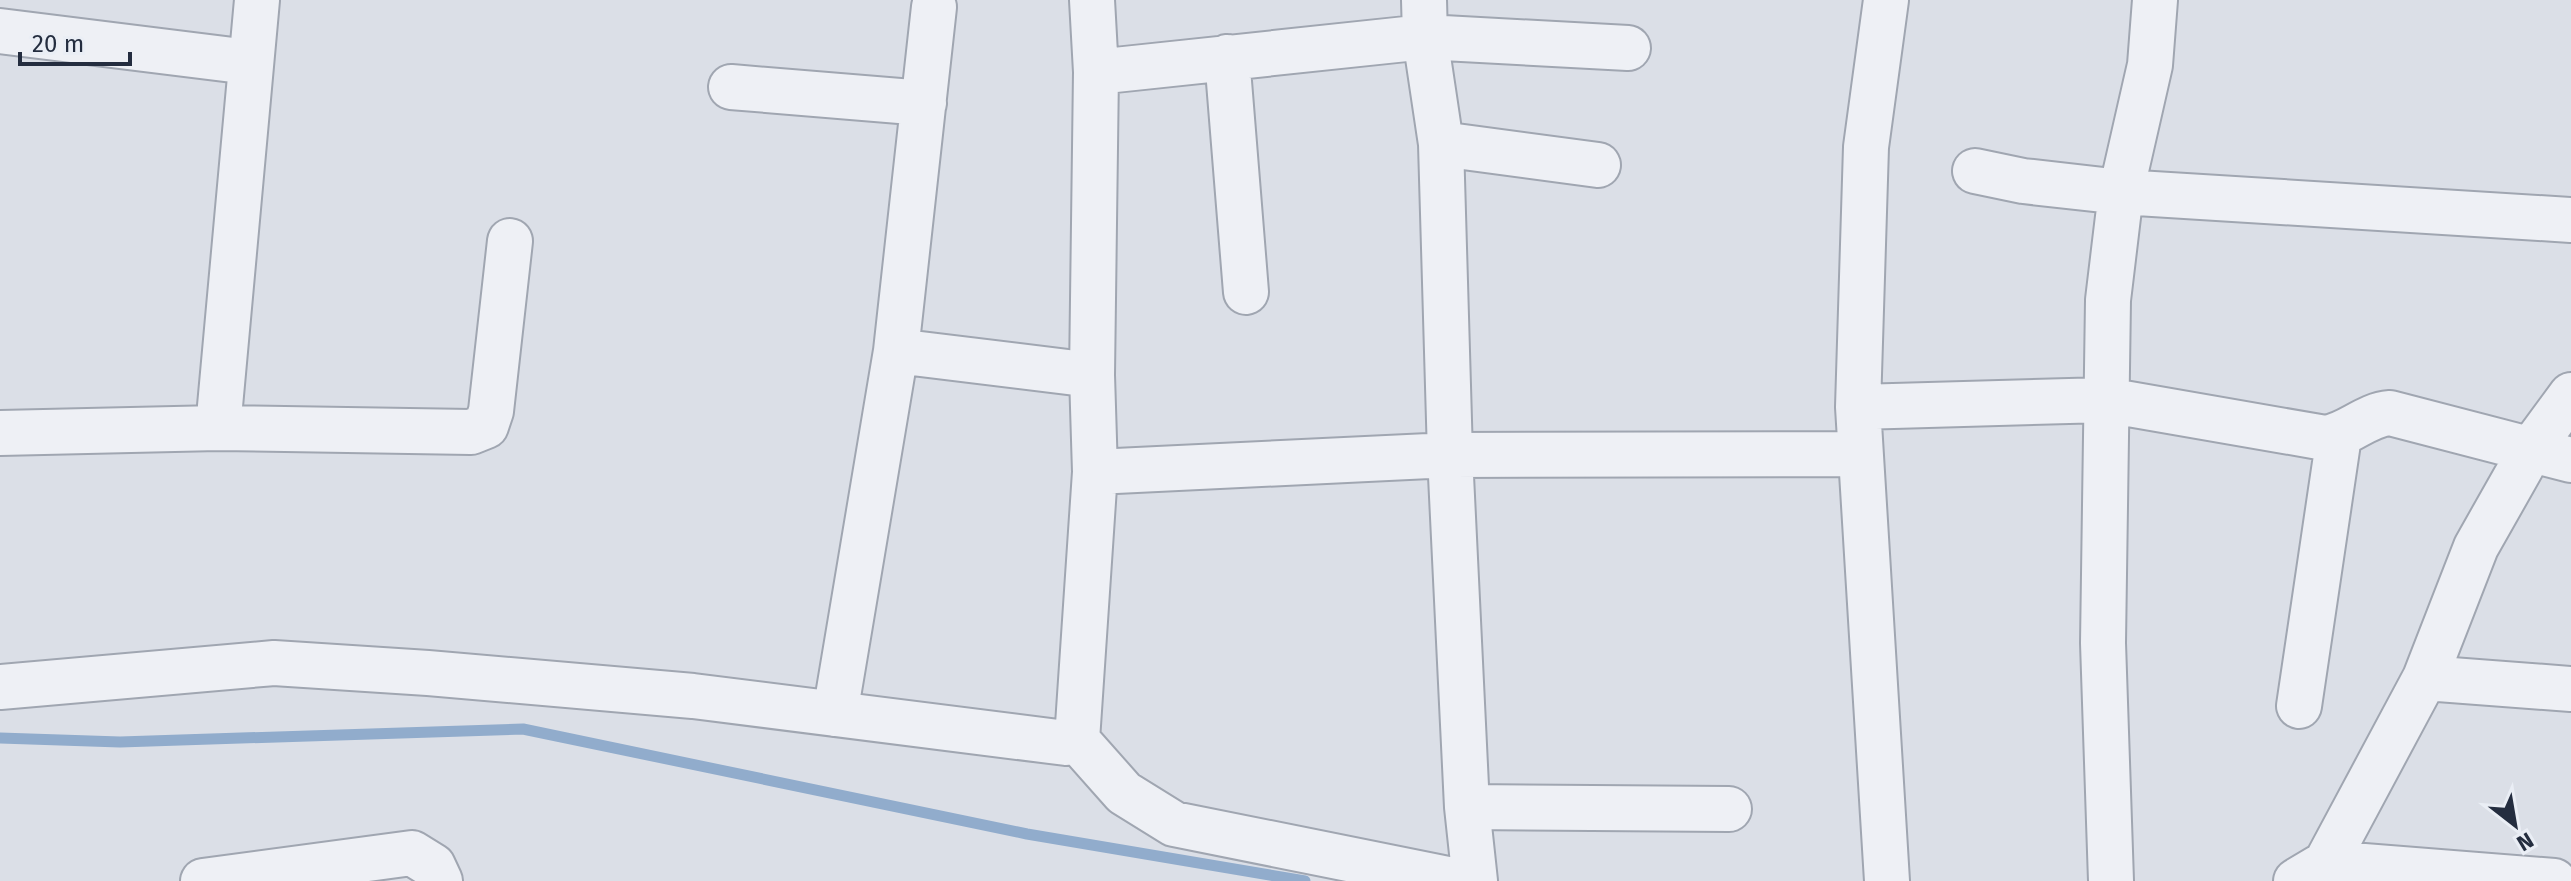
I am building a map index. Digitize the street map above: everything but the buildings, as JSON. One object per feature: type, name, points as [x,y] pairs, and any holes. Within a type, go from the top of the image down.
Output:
[{"type":"street","points":[[218,428],[257,0]]},
{"type":"street","points":[[1092,0],[1096,72],[1092,375],[1095,472],[1077,740],[1124,793],[1174,824],[1458,881]]},
{"type":"street","points":[[1886,0],[1866,147],[1858,407],[1887,881]]},
{"type":"street","points":[[2111,881],[2103,643],[2108,300],[2121,192],[2150,65],[2155,0]]},
{"type":"street","points":[[835,714],[896,351],[934,7]]},
{"type":"street","points":[[1096,72],[1227,57],[1425,19],[1628,48]]},
{"type":"street","points":[[1425,19],[1441,144],[1450,455],[1467,807],[1475,881]]},
{"type":"street","points":[[0,31],[249,62]]},
{"type":"street","points":[[1227,57],[1246,292]]},
{"type":"street","points":[[731,87],[924,103]]},
{"type":"street","points":[[1441,144],[1598,165]]},
{"type":"street","points":[[1975,171],[2023,181],[2121,192],[2571,220]]},
{"type":"street","points":[[0,433],[218,428],[471,432],[486,426],[491,411],[510,241]]},
{"type":"street","points":[[896,351],[1092,375]]},
{"type":"street","points":[[2554,881],[2311,872],[2425,678],[2476,547],[2551,454],[2571,395]]},
{"type":"street","points":[[1858,407],[2106,400],[2325,438],[2339,436],[2374,414],[2390,413],[2551,454]]},
{"type":"street","points":[[2299,706],[2339,436]]},
{"type":"street","points":[[1095,472],[1450,455],[1860,454]]},
{"type":"street","points":[[0,687],[274,663],[693,696],[1066,743],[1077,740]]},
{"type":"street","points":[[2425,678],[2571,689]]},
{"type":"street","points":[[1467,807],[1729,809]]},
{"type":"street","points":[[203,881],[412,853],[433,866],[440,881]]},
{"type":"waterway","points":[[0,738],[120,742],[523,729],[1027,834],[1305,881]]}]
